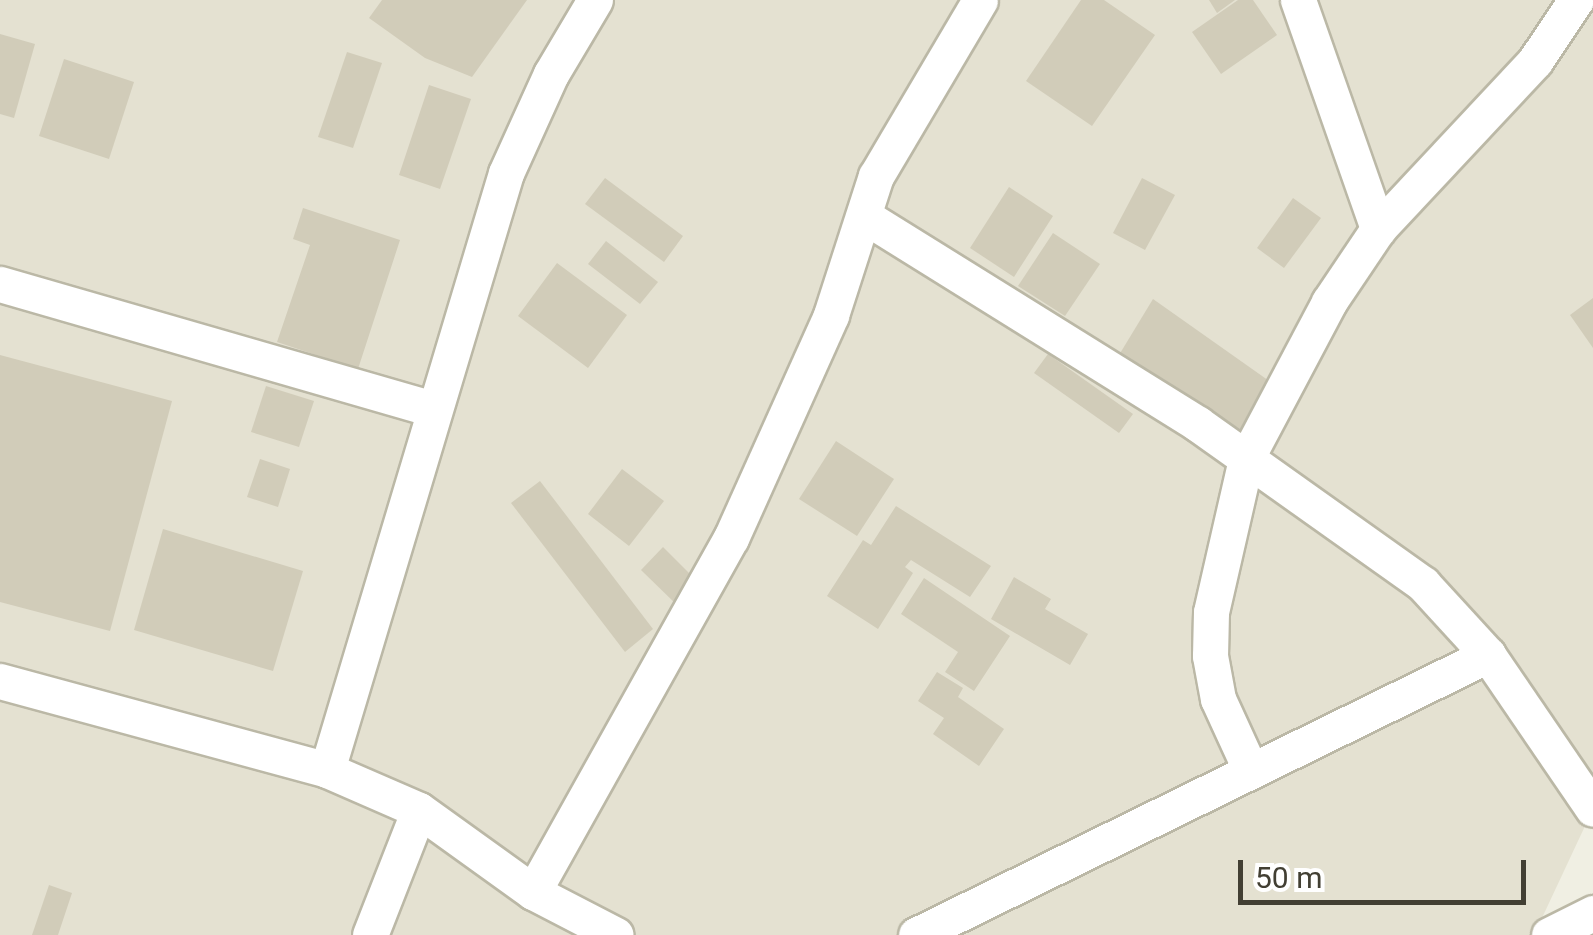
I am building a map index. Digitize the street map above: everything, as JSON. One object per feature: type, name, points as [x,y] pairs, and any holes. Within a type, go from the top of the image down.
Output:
[{"type":"street","points":[[327,770],[431,408],[518,141],[595,0]]},
{"type":"street","points":[[533,892],[732,538],[831,315],[864,216],[902,128],[980,0]]},
{"type":"street","points":[[1298,0],[1378,229]]},
{"type":"street","points":[[1250,771],[1218,698],[1210,656],[1211,612],[1246,459],[1329,302],[1378,229],[1536,61],[1576,0]]},
{"type":"street","points":[[864,216],[1246,459],[1423,584],[1488,656],[1593,809]]},
{"type":"street","points":[[0,284],[431,408]]},
{"type":"street","points":[[916,935],[1488,656]]},
{"type":"street","points":[[0,681],[327,770],[420,810],[533,892],[616,935]]},
{"type":"street","points":[[370,935],[420,810]]},
{"type":"street","points":[[1550,935],[1593,913]]},
{"type":"shaded area","points":[[0,0],[1593,0],[1593,809],[1534,935],[0,935]]},
{"type":"building","points":[[382,0],[527,0],[472,77],[425,58],[369,18]]},
{"type":"building","points":[[1081,0],[1104,0],[1155,35],[1092,126],[1026,81]]},
{"type":"building","points":[[1209,0],[1235,0],[1217,13]]},
{"type":"building","points":[[1238,0],[1253,0],[1277,35],[1221,74],[1192,32]]},
{"type":"building","points":[[0,34],[35,44],[14,118],[0,114]]},
{"type":"building","points":[[347,52],[382,63],[353,148],[318,137]]},
{"type":"building","points":[[64,59],[134,82],[109,159],[39,136]]},
{"type":"building","points":[[429,85],[471,99],[440,189],[399,175]]},
{"type":"building","points":[[605,178],[683,236],[664,262],[585,204]]},
{"type":"building","points":[[1142,178],[1175,195],[1145,250],[1113,233]]},
{"type":"building","points":[[1009,187],[1053,216],[1014,277],[970,248]]},
{"type":"building","points":[[1293,198],[1321,218],[1284,268],[1257,248]]},
{"type":"building","points":[[303,208],[400,240],[358,369],[277,342],[310,245],[293,239]]},
{"type":"building","points":[[1053,233],[1100,264],[1065,316],[1018,286]]},
{"type":"building","points":[[606,241],[658,282],[640,304],[588,264]]},
{"type":"building","points":[[557,263],[627,315],[588,368],[518,316]]},
{"type":"building","points":[[1593,298],[1593,348],[1570,315]]},
{"type":"building","points":[[1153,299],[1279,388],[1243,442],[1119,355]]},
{"type":"building","points":[[1048,354],[1133,414],[1119,433],[1034,373]]},
{"type":"building","points":[[0,355],[172,401],[110,631],[0,602]]},
{"type":"building","points":[[266,386],[314,401],[299,447],[251,432]]},
{"type":"building","points":[[836,441],[894,479],[857,536],[799,499]]},
{"type":"building","points":[[260,459],[290,469],[278,507],[247,497]]},
{"type":"building","points":[[622,469],[664,501],[629,546],[588,514]]},
{"type":"building","points":[[540,481],[653,629],[625,652],[511,503]]},
{"type":"building","points":[[896,506],[991,566],[970,597],[911,560],[905,567],[913,573],[878,629],[827,596],[863,540],[871,545]]},
{"type":"building","points":[[163,529],[303,571],[273,671],[134,630]]},
{"type":"building","points":[[663,547],[701,585],[680,608],[641,570]]},
{"type":"building","points":[[1014,577],[1051,599],[1045,609],[1088,634],[1070,665],[991,619]]},
{"type":"building","points":[[924,578],[1010,636],[974,691],[945,672],[958,652],[901,614]]},
{"type":"building","points":[[937,672],[963,688],[958,697],[1004,729],[979,766],[933,734],[944,718],[918,701]]},
{"type":"building","points":[[49,885],[72,893],[58,935],[32,935]]}]
